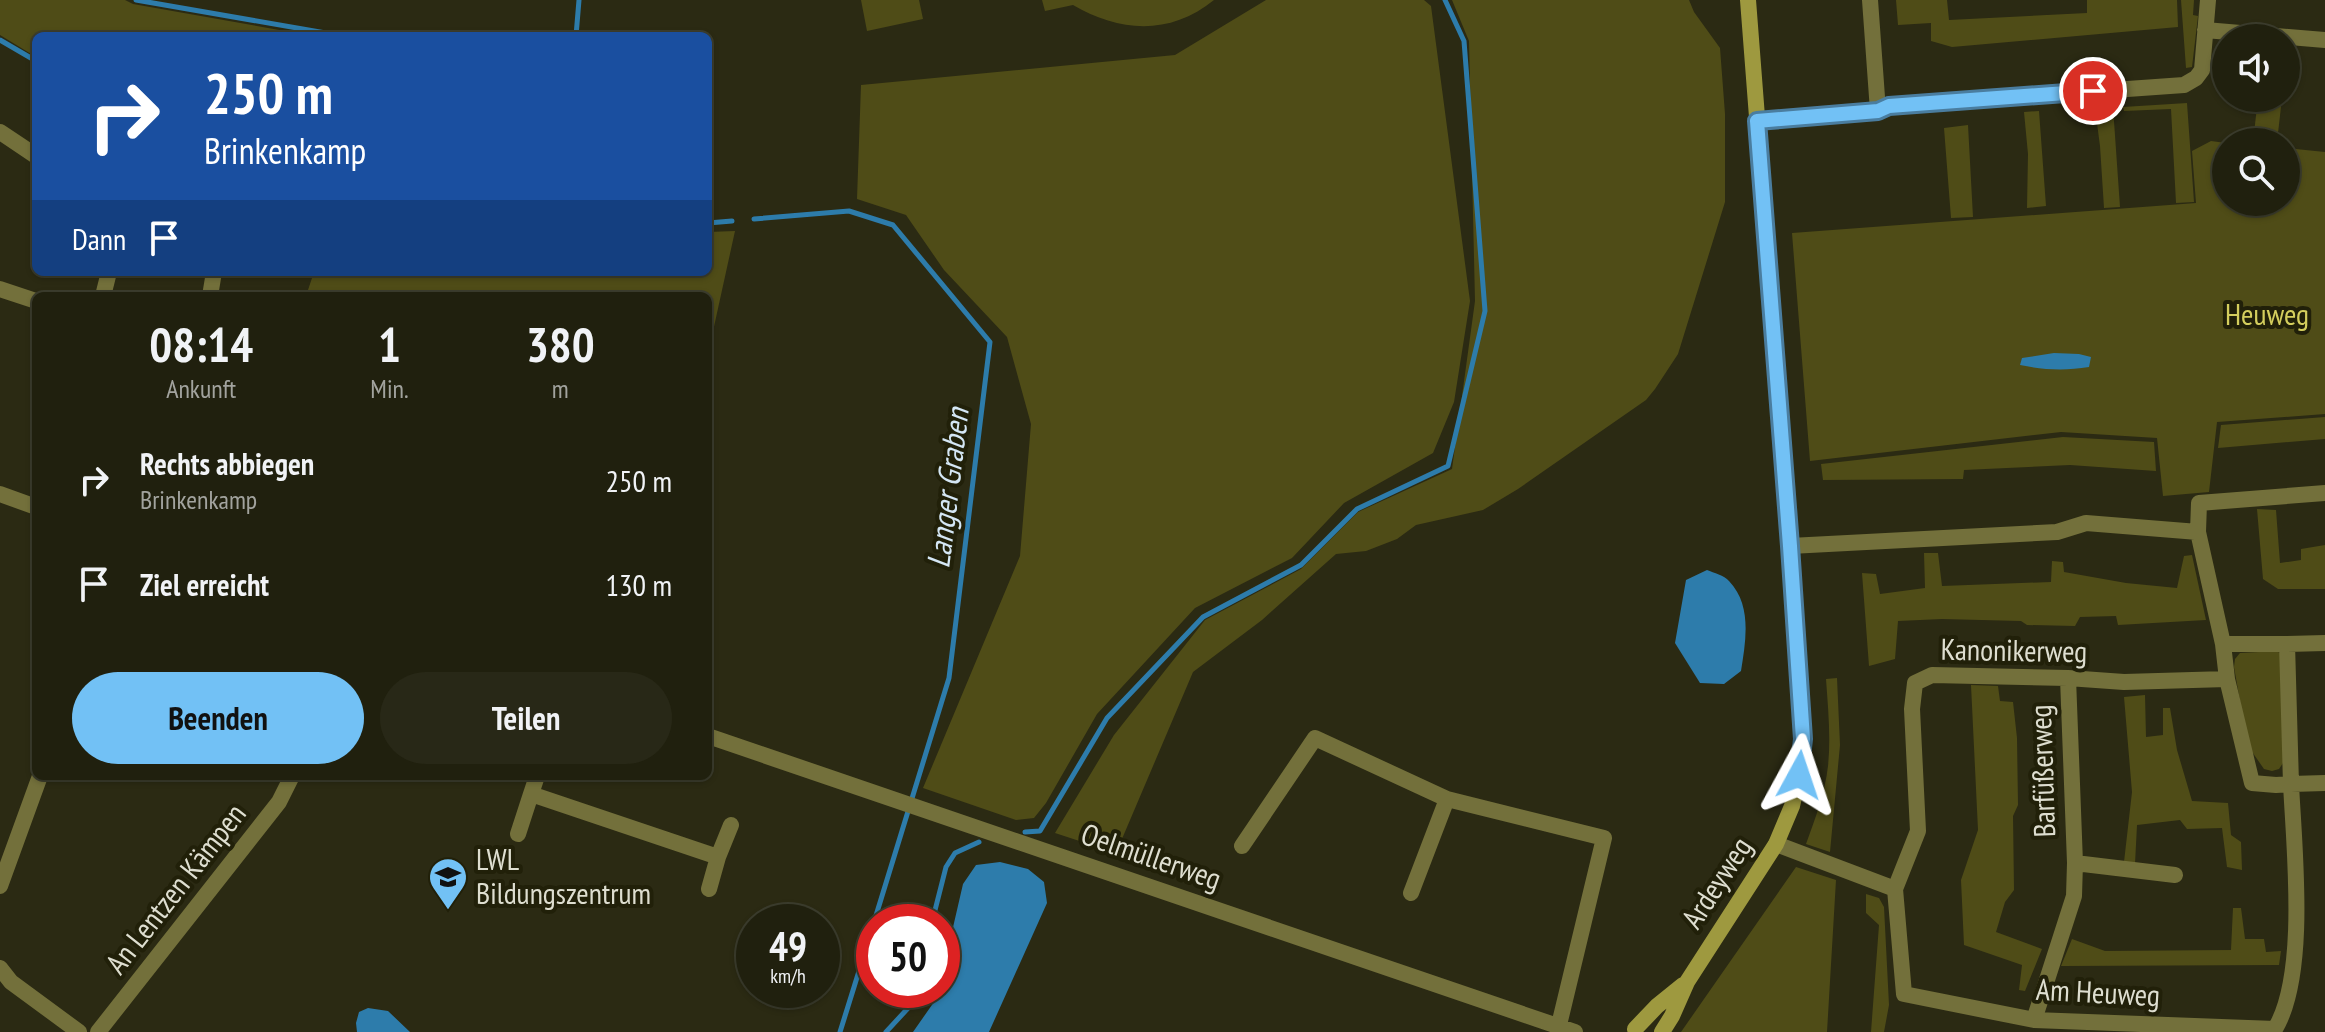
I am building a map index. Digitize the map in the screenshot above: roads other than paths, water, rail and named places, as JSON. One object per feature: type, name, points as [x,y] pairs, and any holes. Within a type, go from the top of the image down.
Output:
[{"type":"main road","name":"Ardeyweg","points":[[1662,1032],[1687,982],[1776,844],[1792,806],[1803,739],[1748,0]]},
{"type":"main road","name":"Ardeyweg","points":[[1636,1031],[1657,1006],[1687,982]]},
{"type":"street","points":[[1870,0],[1878,111]]},
{"type":"street","points":[[1757,121],[1878,111],[1889,106],[2184,85],[2202,70],[2208,0]]},
{"type":"street","points":[[2205,30],[2325,40]]},
{"type":"street","points":[[0,132],[32,153]]},
{"type":"street","points":[[0,289],[32,300]]},
{"type":"street","points":[[2325,493],[2199,503],[2198,532],[2223,644],[2227,679],[2252,783],[2325,783]]},
{"type":"street","points":[[0,494],[32,506]]},
{"type":"street","points":[[1790,546],[2057,532],[2086,523],[2198,532]]},
{"type":"street","points":[[2223,644],[2325,643]]},
{"type":"street","name":"Am Heuweg","points":[[1895,889],[1904,994],[2034,1020],[2276,1030],[2293,976],[2294,961],[2295,886],[2287,644]]},
{"type":"street","name":"Kanonikerweg","points":[[1895,889],[1918,831],[1912,709],[1915,683],[1932,675],[2124,682],[2227,679]]},
{"type":"street","name":"Barfüßerweg","points":[[2034,1020],[2074,896],[2068,678]]},
{"type":"street","name":"Oelmüllerweg","points":[[712,737],[1567,1029]]},
{"type":"street","points":[[1242,846],[1315,738],[1447,799],[1604,838],[1567,1029]]},
{"type":"street","points":[[0,886],[39,780]]},
{"type":"street","name":"An Lentzen Kämpen","points":[[98,1032],[279,802],[290,780]]},
{"type":"street","points":[[518,834],[536,780]]},
{"type":"street","points":[[531,794],[718,857]]},
{"type":"street","points":[[1411,893],[1447,799]]},
{"type":"street","points":[[709,889],[731,825]]},
{"type":"street","points":[[1776,844],[1895,889]]},
{"type":"street","name":"Barfüßerweg","points":[[2075,863],[2175,875]]},
{"type":"street","points":[[0,968],[11,982],[79,1032]]},
{"type":"water","points":[[2054,353],[2091,357],[2089,367],[2054,369],[2020,365],[2022,358]]},
{"type":"water","points":[[1707,570],[1722,576],[1736,590],[1746,623],[1741,671],[1724,684],[1700,683],[1675,643],[1686,580]]},
{"type":"water","points":[[1000,862],[1028,869],[1044,882],[1047,903],[989,1032],[913,1032],[930,1008],[960,1008],[958,904],[963,884],[976,865]]},
{"type":"water","points":[[368,1008],[388,1011],[410,1032],[357,1032],[359,1012]]},
{"type":"waterway","points":[[136,0],[320,32]]},
{"type":"waterway","points":[[576,32],[579,0]]},
{"type":"waterway","points":[[1025,832],[1040,831],[1107,718],[1203,617],[1301,565],[1357,509],[1448,466],[1485,311],[1464,41],[1445,0]]},
{"type":"waterway","name":"Langer Graben","points":[[0,40],[32,59]]},
{"type":"waterway","name":"Langer Graben","points":[[754,219],[849,211],[893,225],[990,342],[949,678],[880,904]]},
{"type":"waterway","name":"Langer Graben","points":[[712,223],[732,221]]},
{"type":"waterway","points":[[937,904],[946,867],[955,853],[979,842]]},
{"type":"waterway","name":"Langer Graben","points":[[840,1032],[856,981]]},
{"type":"waterway","points":[[886,1032],[908,1008]]},
{"type":"place","name":"LWL Bildungszentrum","points":[[448,911]]},
{"type":"park label","name":"Heuweg","points":[[2267,315]]}]
